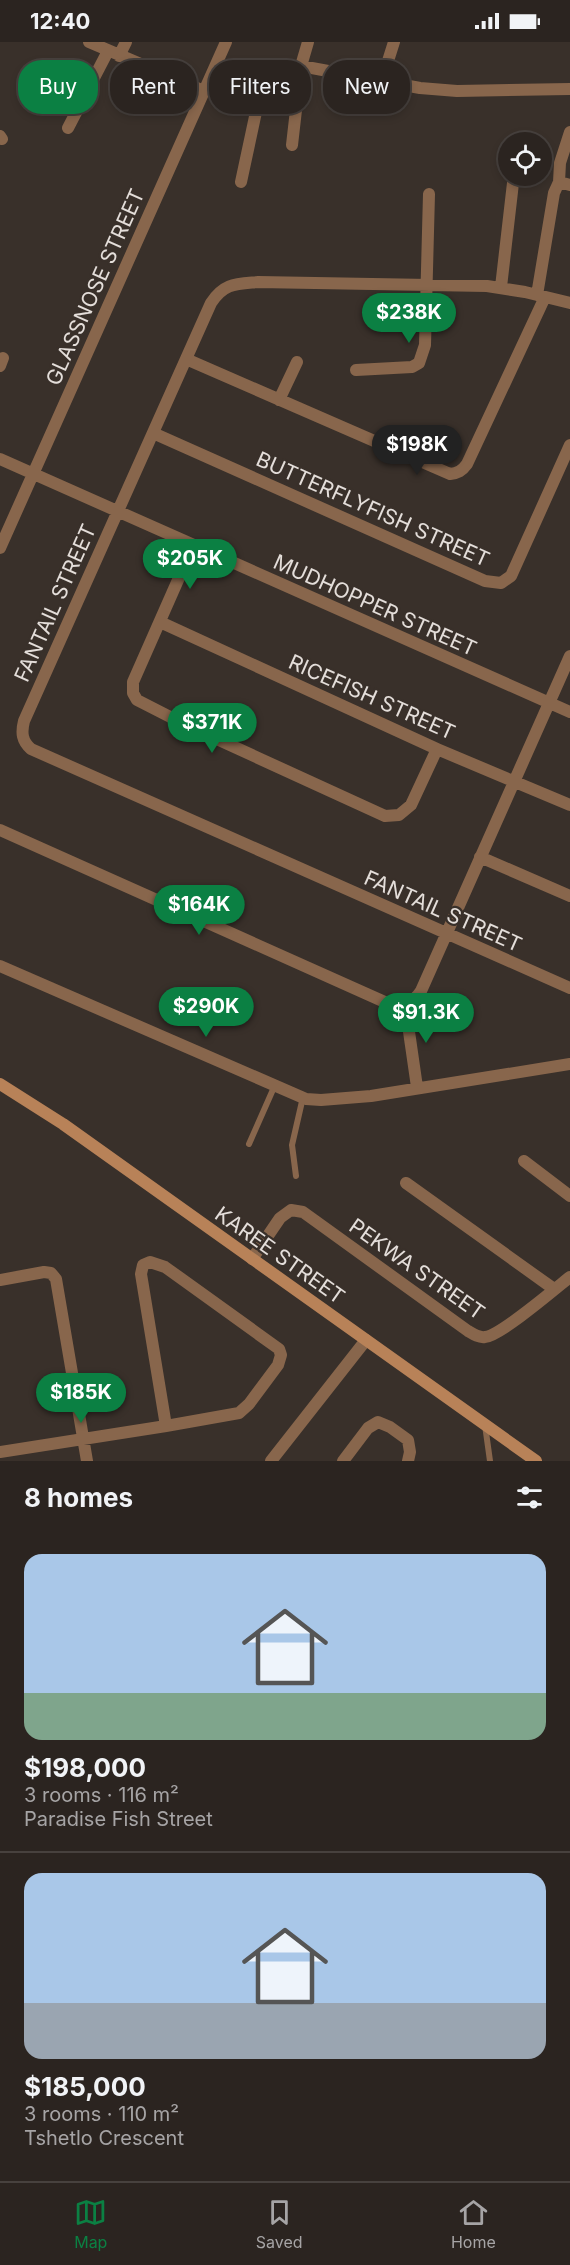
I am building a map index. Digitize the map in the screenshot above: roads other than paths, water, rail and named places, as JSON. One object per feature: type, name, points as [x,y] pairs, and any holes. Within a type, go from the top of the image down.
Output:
[{"type":"street","points":[[89,42],[204,92]]},
{"type":"street","points":[[68,128],[114,54],[126,42]]},
{"type":"street","name":"GLASSNOSE STREET","points":[[218,60],[226,42]]},
{"type":"street","points":[[303,60],[308,42]]},
{"type":"street","points":[[388,60],[394,42]]},
{"type":"street","name":"GLASSNOSE STREET","points":[[0,546],[209,80]]},
{"type":"street","points":[[410,86],[457,91],[570,89]]},
{"type":"street","points":[[241,182],[256,114]]},
{"type":"street","points":[[291,145],[295,114]]},
{"type":"street","points":[[186,359],[450,474],[460,472],[471,457],[541,296],[553,198],[565,183],[560,163],[570,132]]},
{"type":"street","points":[[501,287],[513,186]]},
{"type":"street","points":[[356,370],[412,367],[419,363],[425,345],[429,194]]},
{"type":"street","name":"FANTAIL STREET","points":[[570,303],[501,287],[258,282],[232,285],[219,291],[211,303],[24,721],[22,738],[32,749],[570,988]]},
{"type":"street","points":[[279,400],[297,362]]},
{"type":"street","name":"BUTTERFLYFISH STREET","points":[[153,434],[485,580],[501,584],[511,576],[570,445]]},
{"type":"street","name":"MUDHOPPER STREET","points":[[0,459],[570,712]]},
{"type":"street","points":[[193,546],[133,682],[133,693],[137,700],[146,707],[390,816],[404,812],[411,805],[437,749]]},
{"type":"street","name":"RICEFISH STREET","points":[[160,622],[437,749],[570,805]]},
{"type":"street","points":[[0,830],[387,1003],[405,1004],[418,995],[570,656]]},
{"type":"street","points":[[480,857],[570,896]]},
{"type":"street","points":[[0,966],[274,1085],[315,1100],[371,1096],[570,1064]]},
{"type":"street","points":[[405,1004],[417,1088]]},
{"type":"street","name":"KAREE STREET","points":[[0,1084],[63,1124],[536,1461]]},
{"type":"street","points":[[524,1161],[570,1196]]},
{"type":"street","points":[[406,1183],[554,1289]]},
{"type":"street","name":"PEKWA STREET","points":[[252,1259],[285,1213],[294,1210],[303,1212],[468,1331],[480,1337],[490,1336],[503,1329],[570,1277]]},
{"type":"street","points":[[1,1447],[83,1439],[166,1426],[236,1414],[242,1411],[278,1365],[281,1352],[265,1338],[165,1267],[155,1263],[146,1263],[143,1265],[141,1274],[166,1426]]},
{"type":"street","points":[[0,1280],[44,1272],[51,1273],[56,1279],[87,1461]]},
{"type":"street","points":[[271,1461],[366,1340]]},
{"type":"street","points":[[343,1461],[368,1428],[378,1422],[390,1426],[408,1440],[409,1456]]},
{"type":"lane","points":[[249,1144],[274,1085]]},
{"type":"lane","points":[[296,1176],[292,1145],[303,1097]]},
{"type":"lane","points":[[485,1425],[490,1461]]}]
